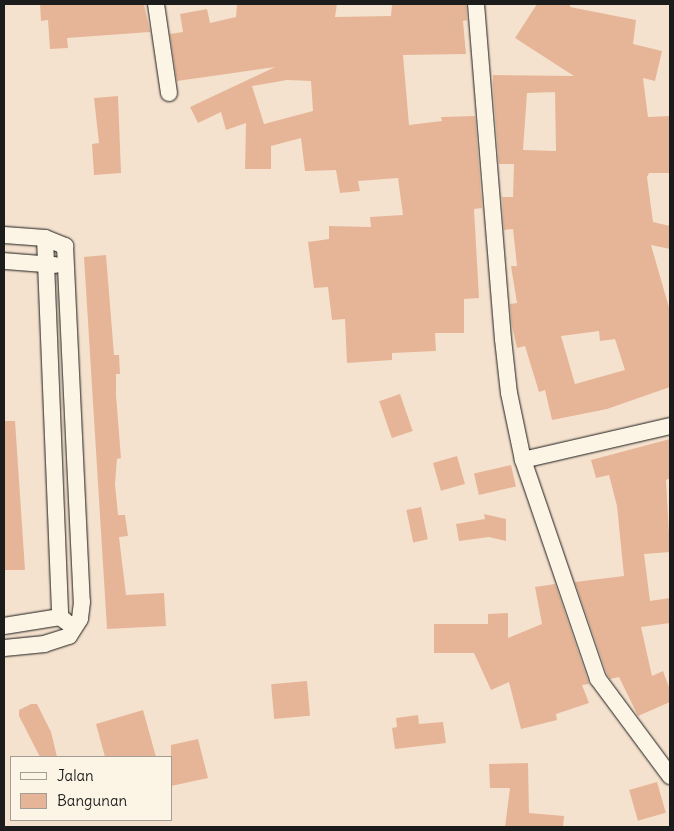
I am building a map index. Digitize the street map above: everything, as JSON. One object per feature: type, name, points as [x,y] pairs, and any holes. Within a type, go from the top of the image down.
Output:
[{"type":"street","points":[[156,4],[169,93]]},
{"type":"street","points":[[476,4],[507,375],[523,460],[598,679],[670,776]]},
{"type":"street","points":[[4,235],[46,238],[65,245],[82,602],[76,628],[60,641],[4,648]]},
{"type":"street","points":[[46,238],[44,264],[60,617]]},
{"type":"street","points":[[4,261],[65,266]]},
{"type":"street","points":[[523,460],[670,426]]},
{"type":"street","points":[[4,626],[60,617],[76,628]]},
{"type":"building","points":[[40,4],[144,4],[150,32],[67,38],[68,48],[50,49],[48,20],[41,21]]},
{"type":"building","points":[[237,4],[337,4],[335,17],[391,16],[392,4],[466,4],[467,20],[463,21],[466,54],[403,55],[409,125],[442,121],[441,117],[475,116],[482,208],[474,209],[479,298],[464,299],[464,333],[435,333],[436,351],[392,353],[392,360],[347,363],[345,319],[332,320],[328,287],[314,288],[308,242],[329,239],[329,226],[371,227],[370,217],[403,215],[398,178],[358,181],[360,191],[340,193],[336,170],[305,171],[301,138],[271,146],[271,169],[245,169],[246,123],[226,130],[221,112],[198,123],[190,107],[275,67],[177,81],[170,34],[183,32],[180,14],[207,9],[210,23],[236,17]],"holes":[[[287,80],[311,81],[313,111],[264,124],[252,86]]]},
{"type":"building","points":[[537,4],[570,4],[570,7],[636,20],[633,44],[662,51],[655,81],[643,78],[648,117],[670,116],[670,173],[649,173],[647,177],[653,222],[670,226],[670,249],[651,245],[670,311],[670,387],[607,409],[552,420],[545,390],[539,392],[525,346],[517,348],[512,326],[510,304],[517,303],[511,266],[517,266],[513,229],[504,230],[502,197],[513,197],[514,164],[499,164],[493,75],[574,76],[515,38]],"holes":[[[555,92],[556,151],[523,150],[527,93]],[[599,331],[600,341],[615,339],[625,370],[575,384],[561,336]]]},
{"type":"building","points":[[118,96],[121,173],[94,175],[92,144],[99,143],[94,98]]},
{"type":"building","points":[[106,255],[114,355],[119,355],[120,374],[116,374],[116,395],[121,458],[117,459],[115,484],[118,515],[125,515],[128,536],[119,537],[126,595],[164,593],[166,626],[107,629],[84,257]]},
{"type":"building","points":[[400,394],[413,431],[392,438],[379,401]]},
{"type":"building","points":[[4,421],[15,421],[25,570],[4,570]]},
{"type":"building","points":[[670,439],[670,478],[666,480],[670,552],[644,554],[650,601],[670,598],[670,623],[641,627],[652,676],[663,671],[670,690],[670,702],[638,716],[619,677],[610,679],[607,674],[575,582],[624,576],[617,506],[609,475],[596,478],[591,460]]},
{"type":"building","points":[[457,456],[465,484],[441,491],[433,463]]},
{"type":"building","points":[[511,465],[516,486],[479,495],[474,474]]},
{"type":"building","points":[[421,507],[428,539],[413,542],[406,510]]},
{"type":"building","points":[[484,514],[506,519],[506,541],[489,537],[459,541],[456,524],[485,519]]},
{"type":"building","points":[[555,584],[589,684],[582,685],[589,703],[556,714],[557,720],[521,729],[509,682],[491,690],[474,653],[434,653],[434,624],[488,624],[488,614],[508,613],[508,638],[542,624],[535,587]]},
{"type":"building","points":[[307,681],[310,716],[274,719],[271,684]]},
{"type":"building","points":[[31,704],[37,704],[51,732],[57,756],[39,756],[19,716],[19,710]]},
{"type":"building","points":[[143,710],[156,756],[105,756],[96,724]]},
{"type":"building","points":[[418,715],[419,724],[443,722],[446,743],[395,749],[392,728],[397,727],[396,718]]},
{"type":"building","points":[[198,739],[208,778],[172,786],[171,745]]},
{"type":"building","points":[[528,763],[529,813],[564,816],[563,827],[505,827],[510,788],[490,788],[489,764]]},
{"type":"building","points":[[657,782],[666,813],[638,821],[629,790]]}]
